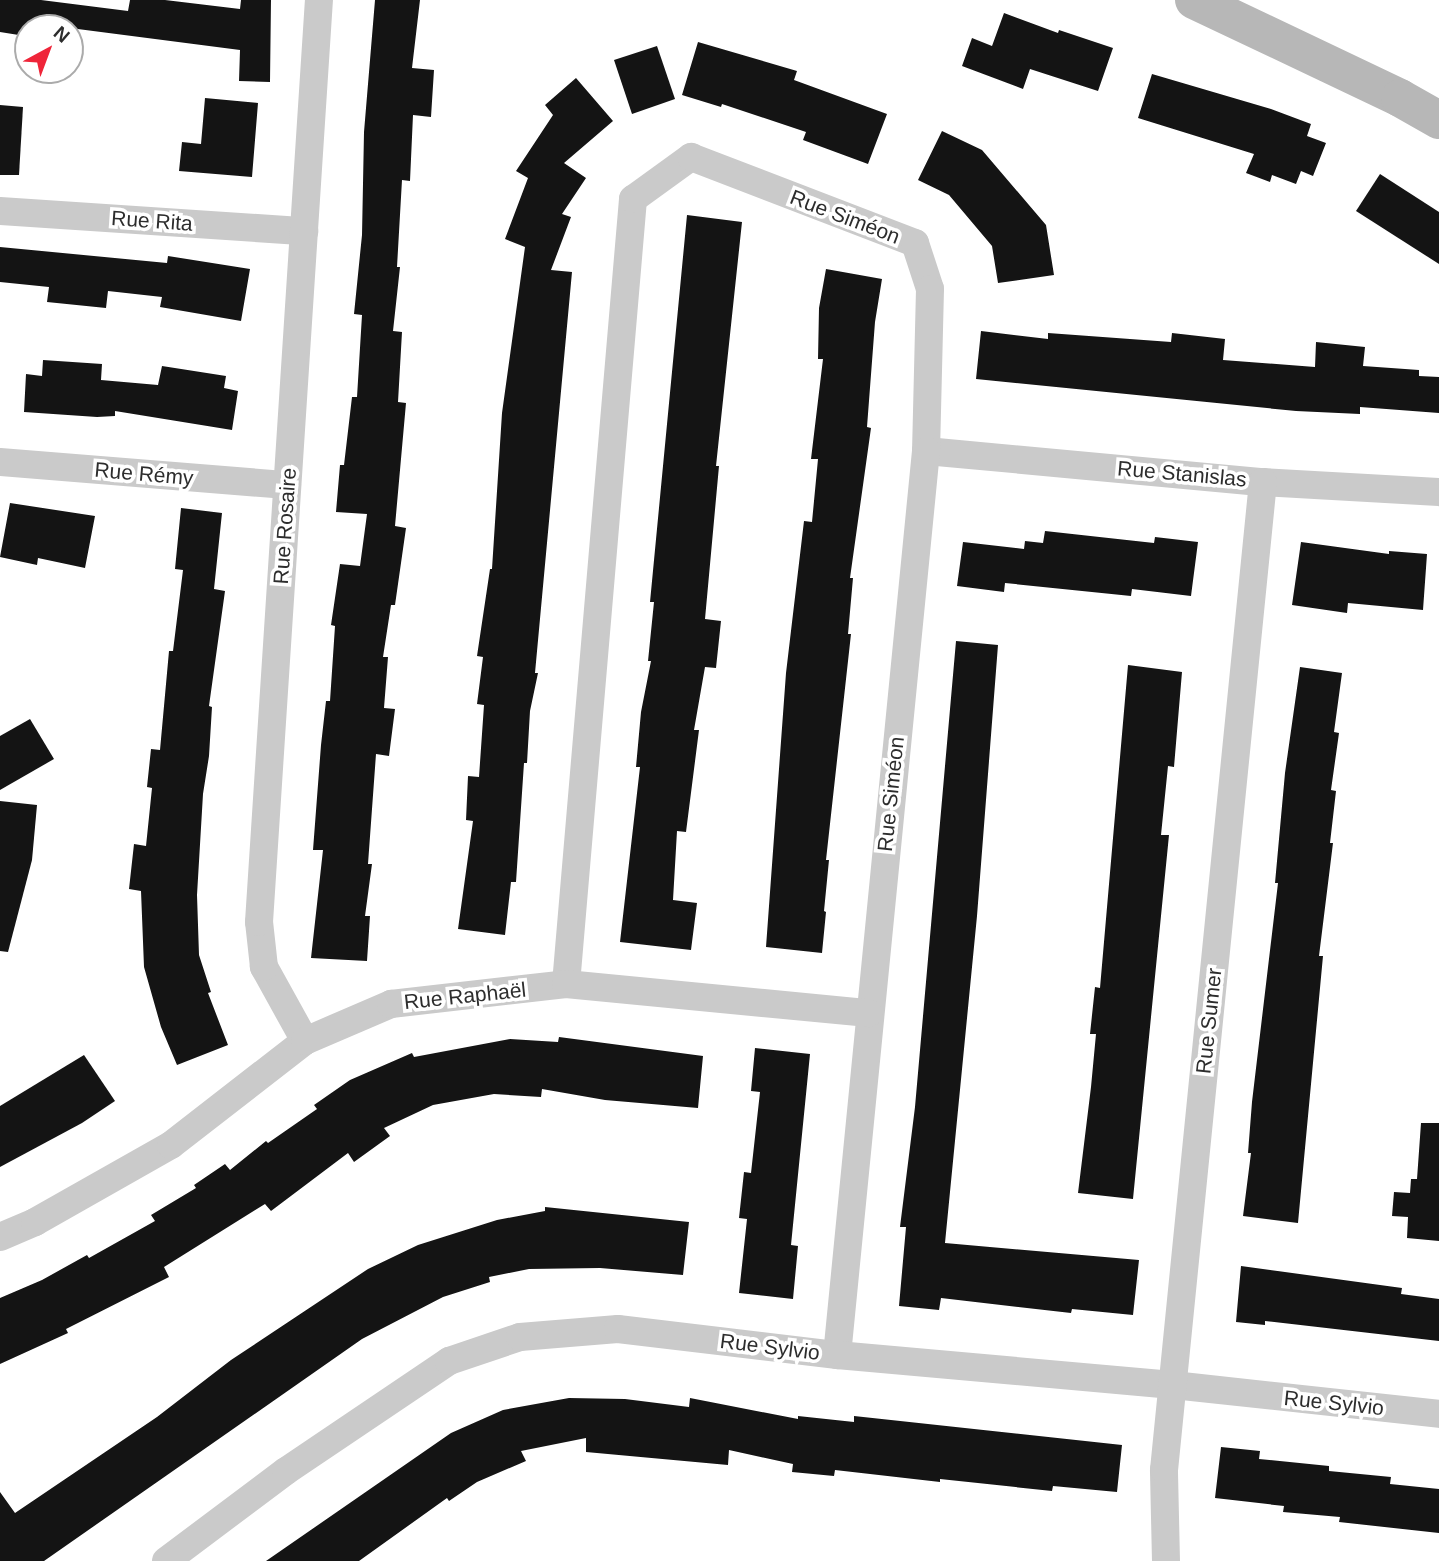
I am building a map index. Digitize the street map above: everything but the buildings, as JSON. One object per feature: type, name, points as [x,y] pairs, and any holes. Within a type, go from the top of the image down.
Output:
[{"type":"street","name":"Rue Rosaire","points":[[305,1041],[264,968],[259,922],[319,0]]},
{"type":"street","points":[[1194,0],[1400,98],[1439,120]]},
{"type":"street","name":"Rue Siméon","points":[[566,984],[633,199],[691,157],[915,243],[930,289],[926,451],[837,1355]]},
{"type":"street","name":"Rue Rita","points":[[0,211],[304,231]]},
{"type":"street","name":"Rue Stanislas","points":[[926,451],[1263,482],[1439,492]]},
{"type":"street","name":"Rue Rémy","points":[[0,462],[287,485]]},
{"type":"street","name":"Rue Sumer","points":[[1166,1561],[1164,1470],[1263,482]]},
{"type":"street","name":"Rue Raphaël","points":[[0,1237],[35,1222],[171,1145],[305,1041],[391,1004],[566,984],[869,1013]]},
{"type":"street","name":"Rue Sylvio","points":[[166,1561],[286,1471],[449,1361],[520,1337],[618,1329],[837,1355],[1173,1385],[1439,1414]]}]
